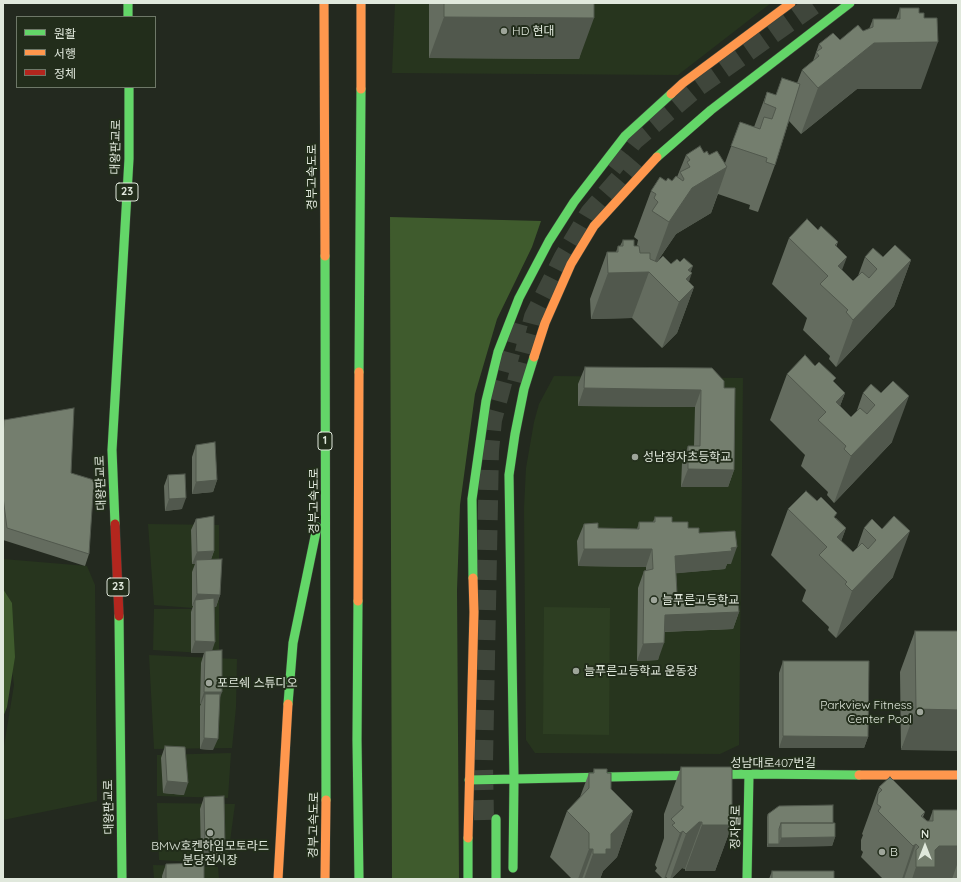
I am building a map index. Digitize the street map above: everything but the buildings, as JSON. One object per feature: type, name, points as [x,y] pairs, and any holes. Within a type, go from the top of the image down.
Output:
[{"type":"main road","points":[[128,3],[128,16]]},
{"type":"main road","name":"경부고속도로","points":[[324,3],[327,771],[325,879]]},
{"type":"main road","points":[[359,879],[357,732],[361,3]]},
{"type":"main road","points":[[468,879],[469,780],[474,612],[472,499],[486,401],[498,352],[519,298],[549,241],[574,202],[625,136],[683,84],[791,3]]},
{"type":"main road","points":[[513,879],[514,779],[509,475],[524,389],[545,323],[568,270],[594,226],[651,162],[711,110],[850,3]]},
{"type":"main road","name":"대왕판교로","points":[[122,879],[120,652],[112,450],[128,159],[129,88]]},
{"type":"main road","points":[[278,879],[285,740],[293,643],[326,488]]},
{"type":"main road","name":"성남대로407번길","points":[[469,780],[750,774],[958,775]]},
{"type":"main road","name":"정자일로","points":[[747,879],[750,774]]},
{"type":"main road","points":[[496,819],[496,879]]},
{"type":"shaded area","points":[[395,3],[771,3],[678,75],[392,73]]},
{"type":"shaded area","points":[[554,376],[743,378],[739,745],[720,754],[535,753],[526,740],[524,509],[526,468],[534,422],[539,404]]},
{"type":"shaded area","points":[[148,524],[219,525],[219,654],[153,650],[154,609],[207,609],[154,605]]},
{"type":"shaded area","points":[[3,559],[87,566],[95,585],[97,801],[3,820],[3,752],[14,685],[5,613],[3,608]]},
{"type":"shaded area","name":"늘푸른고등학교 운동장","points":[[544,607],[610,608],[609,735],[543,734]]},
{"type":"shaded area","points":[[149,655],[237,659],[236,707],[232,748],[154,749]]},
{"type":"shaded area","points":[[231,753],[228,798],[157,796],[157,755]]},
{"type":"shaded area","points":[[157,803],[235,804],[227,864],[159,860]]},
{"type":"shaded area","points":[[153,865],[218,867],[219,879],[154,879]]},
{"type":"green space","points":[[390,217],[541,221],[532,247],[497,319],[475,394],[460,505],[457,590],[459,879],[392,879]]},
{"type":"green space","points":[[3,589],[12,603],[15,657],[7,707],[3,717]]},
{"type":"tunnel","points":[[612,168],[634,140],[697,87],[816,3]]},
{"type":"tunnel","points":[[517,382],[534,317],[564,257],[590,213],[635,161]]},
{"type":"tunnel","points":[[484,820],[483,762],[489,451],[492,420],[520,316]]},
{"type":"traffic: fast","points":[[128,3],[128,16]]},
{"type":"traffic: fast","points":[[657,157],[711,110],[850,3]]},
{"type":"traffic: fast","points":[[115,524],[112,450],[129,159],[129,88]]},
{"type":"traffic: fast","points":[[359,372],[361,89]]},
{"type":"traffic: fast","points":[[473,578],[472,499],[486,401],[498,352],[519,298],[549,241],[574,202],[625,136],[671,94]]},
{"type":"traffic: fast","points":[[325,256],[326,800]]},
{"type":"traffic: fast","points":[[513,868],[514,779],[509,475],[524,389],[534,357]]},
{"type":"traffic: fast","points":[[288,704],[293,643],[317,527]]},
{"type":"traffic: fast","points":[[358,601],[357,740],[359,879]]},
{"type":"traffic: fast","points":[[119,616],[122,879]]},
{"type":"traffic: fast","points":[[469,780],[749,774],[859,775]]},
{"type":"traffic: fast","points":[[747,879],[749,774]]},
{"type":"traffic: fast","points":[[496,819],[496,879]]},
{"type":"traffic: fast","points":[[468,838],[468,879]]},
{"type":"traffic: slow","points":[[324,3],[325,256]]},
{"type":"traffic: slow","points":[[361,3],[361,89]]},
{"type":"traffic: slow","points":[[671,94],[683,83],[791,3]]},
{"type":"traffic: slow","points":[[534,357],[545,323],[571,264],[594,226],[657,157]]},
{"type":"traffic: slow","points":[[358,601],[359,372]]},
{"type":"traffic: slow","points":[[468,838],[474,612],[473,578]]},
{"type":"traffic: slow","points":[[278,879],[288,704]]},
{"type":"traffic: slow","points":[[859,775],[958,775]]},
{"type":"traffic: slow","points":[[325,879],[326,800]]},
{"type":"traffic: jam","points":[[115,524],[119,616]]},
{"type":"place","name":"HD 현대","points":[[504,31]]},
{"type":"place","name":"성남정자초등학교","points":[[635,457]]},
{"type":"place","name":"늘푸른고등학교","points":[[654,600]]},
{"type":"place","name":"늘푸른고등학교 운동장","points":[[576,671]]},
{"type":"place","name":"포르쉐 스튜디오","points":[[209,683]]},
{"type":"place","name":"Parkview Fitness Center Pool","points":[[920,712]]},
{"type":"place","name":"BMW호켄하임모토라드 분당전시장","points":[[210,833]]},
{"type":"place","name":"B","points":[[882,852]]}]
